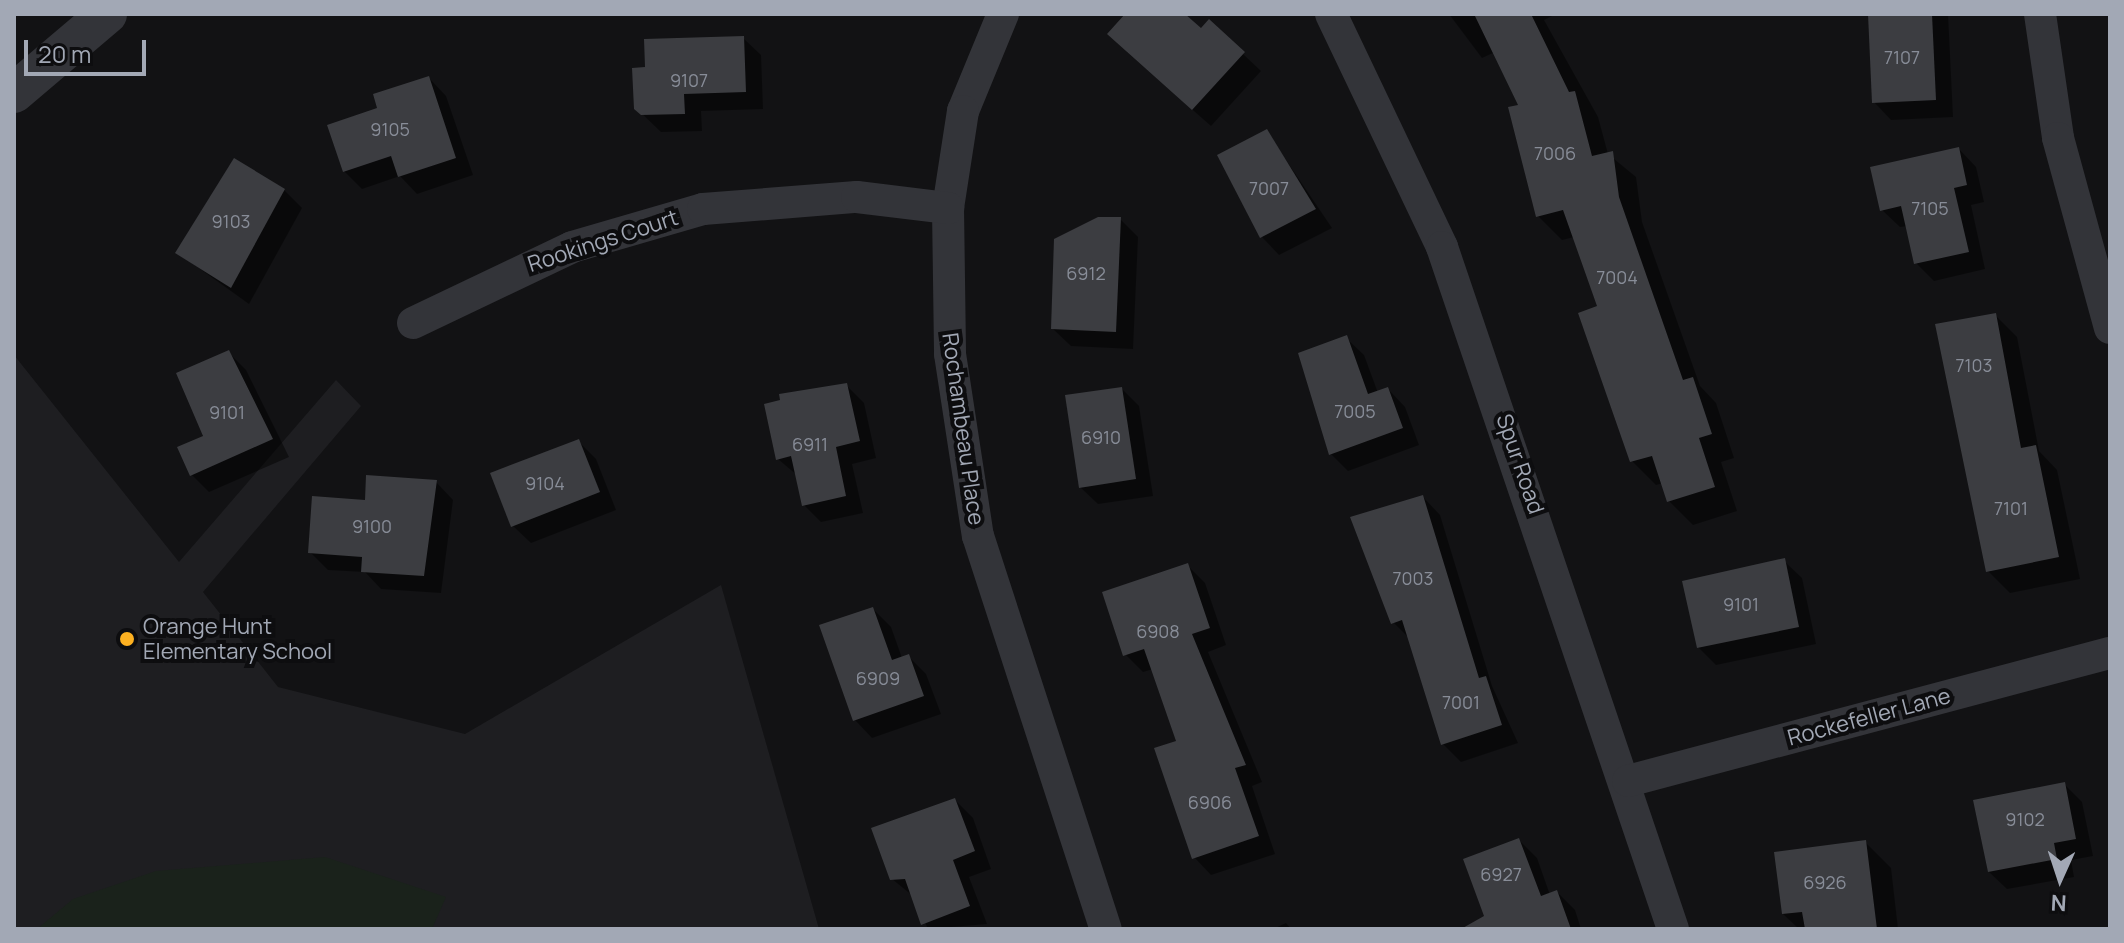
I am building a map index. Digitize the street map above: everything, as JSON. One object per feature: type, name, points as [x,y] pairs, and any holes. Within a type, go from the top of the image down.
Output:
[{"type":"street","points":[[14,93],[107,14]]},
{"type":"street","name":"Rochambeau Place","points":[[1003,14],[963,111],[948,208],[950,354],[978,536],[1106,929]]},
{"type":"street","name":"Spur Road","points":[[1331,14],[1442,247],[1628,781],[1673,929]]},
{"type":"street","points":[[2040,14],[2058,138],[2110,328]]},
{"type":"street","name":"Rookings Court","points":[[413,323],[572,247],[703,209],[857,197],[948,208]]},
{"type":"street","name":"Rockefeller Lane","points":[[1628,781],[2110,653]]},
{"type":"shaded area","name":"Orange Hunt Elementary School","points":[[14,355],[179,562],[336,380],[361,406],[203,592],[278,687],[465,734],[721,585],[819,929],[14,929]]},
{"type":"shaded area","points":[[325,857],[446,897],[432,929],[37,929],[73,899],[156,871]]},
{"type":"building","points":[[1125,14],[1185,14],[1201,28],[1209,19],[1245,52],[1192,110],[1107,34]]},
{"type":"building","points":[[1474,14],[1531,14],[1569,92],[1575,91],[1592,156],[1613,151],[1619,197],[1683,380],[1693,377],[1712,434],[1699,438],[1715,487],[1667,502],[1652,456],[1630,462],[1578,313],[1597,306],[1563,210],[1536,217],[1508,107],[1518,105]]},
{"type":"building","points":[[1868,14],[1932,14],[1936,100],[1872,103]]},
{"type":"building","points":[[744,36],[746,92],[684,94],[685,114],[641,115],[634,109],[632,68],[645,67],[644,39]]},
{"type":"building","points":[[429,76],[456,158],[398,177],[391,156],[343,172],[327,125],[377,108],[373,94]]},
{"type":"building","points":[[1267,129],[1316,209],[1260,238],[1217,155]]},
{"type":"building","points":[[1959,147],[1967,185],[1954,188],[1969,252],[1914,264],[1901,206],[1880,211],[1870,167]]},
{"type":"building","points":[[234,158],[285,189],[231,288],[175,253]]},
{"type":"building","points":[[1098,217],[1121,217],[1116,332],[1051,329],[1054,239]]},
{"type":"building","points":[[1996,313],[2021,448],[2036,445],[2059,557],[1986,572],[1935,324]]},
{"type":"building","points":[[1347,335],[1368,394],[1388,387],[1403,428],[1329,455],[1298,353]]},
{"type":"building","points":[[229,350],[273,439],[190,476],[177,447],[203,436],[176,373]]},
{"type":"building","points":[[847,383],[860,441],[836,447],[846,496],[802,506],[791,456],[776,460],[764,404],[780,400],[779,394]]},
{"type":"building","points":[[1122,387],[1136,479],[1079,488],[1065,395]]},
{"type":"building","points":[[579,439],[600,492],[511,527],[490,473]]},
{"type":"building","points":[[366,475],[437,480],[424,576],[361,572],[362,557],[308,553],[312,496],[365,500]]},
{"type":"building","points":[[1423,495],[1479,678],[1486,676],[1502,725],[1441,745],[1402,620],[1391,624],[1350,517]]},
{"type":"building","points":[[1785,558],[1799,627],[1697,648],[1682,581]]},
{"type":"building","points":[[1188,563],[1210,628],[1192,634],[1246,765],[1235,768],[1259,836],[1192,859],[1154,748],[1176,741],[1144,649],[1123,656],[1102,592]]},
{"type":"building","points":[[873,607],[892,660],[909,654],[924,696],[853,721],[819,625]]},
{"type":"building","points":[[2065,782],[2076,839],[2054,843],[2057,859],[1988,872],[1973,800]]},
{"type":"building","points":[[955,798],[975,851],[953,860],[970,906],[921,925],[905,879],[890,880],[871,828]]},
{"type":"building","points":[[1519,838],[1541,896],[1557,890],[1571,929],[1461,929],[1484,916],[1463,859]]},
{"type":"building","points":[[1866,840],[1877,929],[1805,929],[1802,912],[1782,914],[1774,852]]},
{"type":"place","name":"Orange Hunt Elementary School","points":[[127,639]]}]
